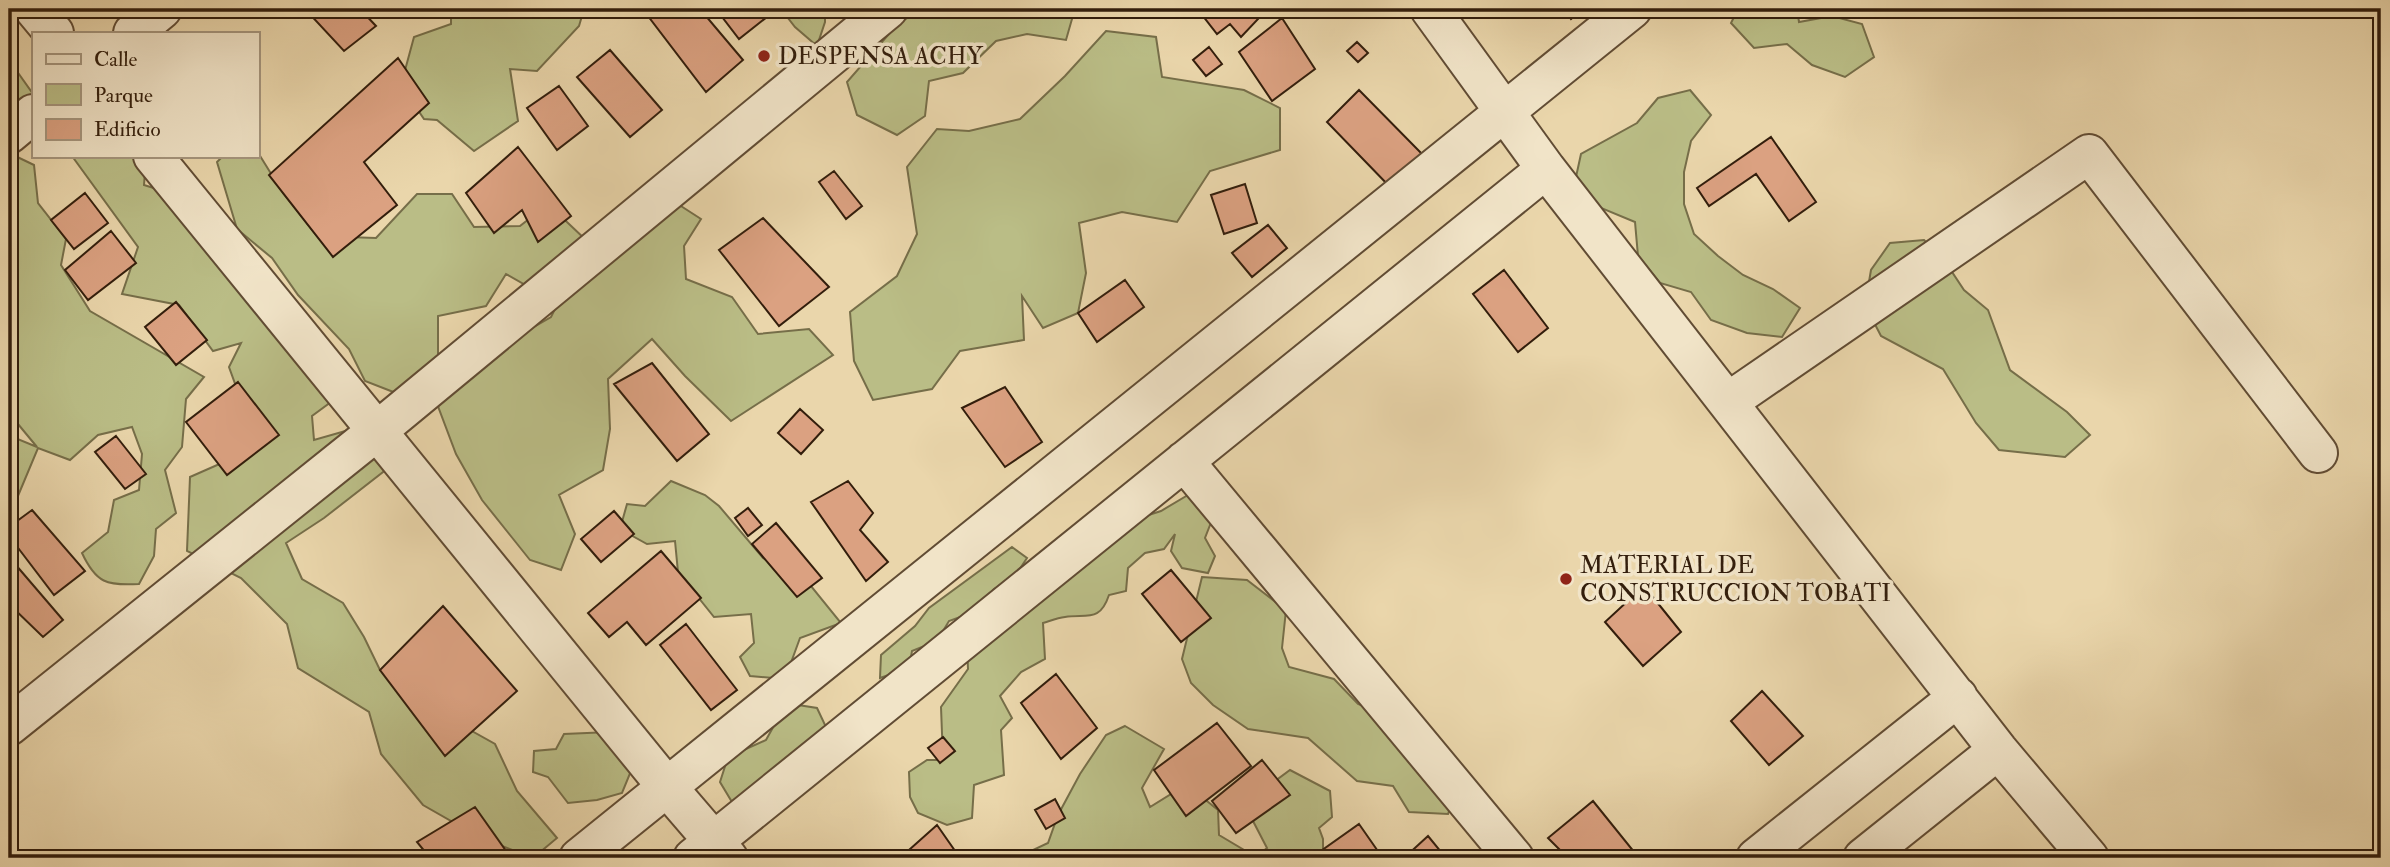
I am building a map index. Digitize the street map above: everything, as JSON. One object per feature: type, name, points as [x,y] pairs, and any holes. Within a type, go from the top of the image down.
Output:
[{"type":"street","points":[[34,9],[53,32]]},
{"type":"street","points":[[134,32],[162,9]]},
{"type":"street","points":[[9,726],[377,430],[888,9]]},
{"type":"street","points":[[1430,9],[1546,169],[1998,750],[2089,858]]},
{"type":"street","points":[[579,858],[1632,9]]},
{"type":"street","points":[[9,134],[32,115]]},
{"type":"street","points":[[1728,402],[2089,154],[2318,453]]},
{"type":"street","points":[[155,158],[667,787],[712,853],[1184,461],[1546,169]]},
{"type":"street","points":[[1184,461],[1514,858]]},
{"type":"street","points":[[1756,858],[1958,697]]},
{"type":"street","points":[[1863,858],[1998,750]]},
{"type":"green space","points":[[451,9],[584,9],[579,26],[537,71],[510,69],[518,121],[474,151],[437,120],[424,119],[401,85],[414,37],[451,24]]},
{"type":"green space","points":[[781,9],[825,9],[825,22],[817,46],[795,27]]},
{"type":"green space","points":[[919,9],[1072,9],[1074,12],[1066,40],[1027,34],[996,41],[963,73],[929,81],[925,116],[897,135],[857,115],[847,82],[895,27]]},
{"type":"green space","points":[[1738,9],[1797,9],[1799,22],[1832,16],[1862,24],[1874,57],[1845,77],[1812,65],[1787,44],[1754,48],[1731,23]]},
{"type":"green space","points":[[1106,31],[1156,37],[1162,77],[1244,90],[1280,108],[1280,150],[1210,171],[1177,222],[1122,212],[1079,223],[1086,273],[1078,313],[1043,328],[1022,296],[1024,340],[960,351],[932,389],[873,400],[854,361],[850,312],[897,276],[917,234],[907,167],[937,129],[969,131],[1020,119],[1065,76]]},
{"type":"green space","points":[[9,60],[32,94],[9,106]]},
{"type":"green space","points":[[1690,90],[1711,115],[1691,141],[1684,172],[1684,204],[1694,234],[1743,275],[1773,289],[1800,308],[1782,337],[1747,333],[1711,320],[1691,292],[1660,283],[1638,256],[1635,222],[1601,208],[1574,186],[1581,154],[1637,123],[1658,98]]},
{"type":"green space","points":[[9,153],[34,165],[38,203],[66,239],[61,265],[90,311],[204,377],[186,399],[182,447],[165,470],[176,513],[156,529],[154,556],[139,584],[111,583],[98,577],[82,553],[108,532],[114,500],[139,490],[142,454],[132,427],[98,435],[70,460],[38,448],[15,503],[9,504],[9,430],[15,438],[37,447],[13,418],[10,375],[18,343],[9,317]]},
{"type":"green space","points":[[259,154],[283,193],[317,236],[376,238],[417,194],[452,194],[474,227],[520,226],[548,204],[588,242],[529,287],[506,274],[486,306],[438,316],[438,360],[396,393],[365,381],[349,349],[298,295],[272,258],[237,229],[217,162],[221,158],[259,158]]},
{"type":"green space","points":[[73,158],[146,159],[144,185],[176,195],[335,399],[312,416],[314,440],[363,426],[392,465],[324,518],[286,543],[302,579],[343,603],[380,670],[416,688],[445,716],[495,744],[517,791],[557,838],[533,858],[481,838],[423,805],[381,754],[369,712],[298,668],[287,624],[241,578],[187,551],[190,477],[258,447],[229,367],[241,343],[213,351],[179,305],[122,294],[138,247]]},
{"type":"green space","points":[[653,188],[701,219],[684,246],[686,279],[732,297],[758,334],[809,329],[833,355],[731,421],[652,339],[608,379],[610,429],[603,470],[559,495],[575,534],[561,570],[530,560],[482,500],[456,454],[436,401],[494,350],[551,317],[578,262]]},
{"type":"green space","points":[[1924,240],[1946,263],[1964,290],[1988,310],[2010,370],[2067,412],[2090,435],[2065,457],[1999,450],[1976,423],[1943,369],[1881,336],[1865,305],[1871,270],[1890,243]]},
{"type":"green space","points":[[671,481],[705,495],[719,506],[763,558],[811,586],[841,623],[800,638],[785,679],[750,676],[740,657],[754,643],[751,614],[714,617],[678,572],[675,541],[647,544],[620,529],[627,504],[645,506]]},
{"type":"green space","points":[[1193,492],[1212,520],[1205,538],[1215,556],[1208,573],[1182,568],[1171,551],[1175,534],[1164,549],[1145,553],[1128,568],[1126,591],[1109,595],[1097,613],[1062,617],[1043,623],[1045,659],[1021,672],[1000,696],[1012,718],[1001,730],[1004,775],[974,785],[972,818],[947,825],[918,813],[910,797],[909,772],[927,760],[943,760],[941,707],[968,669],[967,645],[1133,520],[1161,511]]},
{"type":"green space","points":[[1012,547],[1027,558],[1015,576],[994,589],[974,612],[949,621],[937,641],[912,651],[909,668],[880,678],[881,655],[915,626],[929,608]]},
{"type":"green space","points":[[1202,577],[1247,580],[1286,610],[1282,648],[1289,667],[1334,679],[1358,704],[1397,720],[1463,771],[1448,814],[1409,812],[1393,786],[1357,781],[1308,738],[1248,729],[1213,705],[1191,683],[1182,659]]},
{"type":"green space","points":[[798,705],[817,708],[826,727],[764,793],[732,802],[720,782],[728,757],[766,740],[776,722]]},
{"type":"green space","points":[[1125,726],[1164,749],[1142,788],[1150,807],[1176,791],[1192,789],[1218,810],[1219,835],[1256,857],[1267,848],[1253,821],[1259,793],[1290,770],[1330,791],[1332,817],[1319,828],[1323,839],[1323,858],[1016,858],[1048,843],[1058,815],[1080,774],[1106,735]]},
{"type":"green space","points":[[610,732],[631,771],[622,793],[597,800],[568,803],[548,777],[533,772],[534,751],[556,749],[564,734]]},
{"type":"building","points":[[305,9],[360,9],[376,26],[344,51]]},
{"type":"building","points":[[660,9],[700,9],[743,60],[706,92],[648,16]]},
{"type":"building","points":[[716,9],[769,9],[772,13],[739,39]]},
{"type":"building","points":[[1210,9],[1252,9],[1259,18],[1241,37],[1230,24],[1217,34],[1203,16]]},
{"type":"building","points":[[1564,9],[1583,9],[1571,19]]},
{"type":"building","points":[[1282,18],[1315,69],[1272,101],[1239,52]]},
{"type":"building","points":[[1357,42],[1368,53],[1358,62],[1347,51]]},
{"type":"building","points":[[1209,47],[1222,64],[1206,76],[1193,60]]},
{"type":"building","points":[[610,50],[662,110],[630,137],[577,77]]},
{"type":"building","points":[[398,58],[429,103],[364,162],[397,205],[333,257],[269,175]]},
{"type":"building","points":[[559,86],[588,126],[557,150],[527,108]]},
{"type":"building","points":[[1359,90],[1425,157],[1392,189],[1327,122]]},
{"type":"building","points":[[1771,137],[1816,202],[1789,221],[1756,174],[1709,206],[1697,188]]},
{"type":"building","points":[[518,147],[571,216],[538,242],[522,210],[494,233],[466,193]]},
{"type":"building","points":[[834,171],[862,206],[846,219],[819,182]]},
{"type":"building","points":[[1245,184],[1257,223],[1224,234],[1211,195]]},
{"type":"building","points":[[85,193],[108,223],[74,249],[51,220]]},
{"type":"building","points":[[763,218],[829,287],[779,326],[719,250]]},
{"type":"building","points":[[1268,225],[1287,248],[1252,277],[1232,253]]},
{"type":"building","points":[[111,231],[136,263],[88,300],[65,270]]},
{"type":"building","points":[[1504,270],[1548,328],[1518,352],[1473,294]]},
{"type":"building","points":[[1125,280],[1144,307],[1097,342],[1078,313]]},
{"type":"building","points":[[176,302],[207,340],[176,365],[145,327]]},
{"type":"building","points":[[652,363],[709,434],[677,461],[614,384]]},
{"type":"building","points":[[238,382],[279,435],[227,475],[186,422]]},
{"type":"building","points":[[1005,387],[1042,442],[1005,467],[962,408]]},
{"type":"building","points":[[800,409],[823,430],[801,454],[778,433]]},
{"type":"building","points":[[116,436],[146,474],[125,489],[95,452]]},
{"type":"building","points":[[848,481],[873,513],[860,530],[888,562],[866,581],[811,502]]},
{"type":"building","points":[[748,508],[762,525],[748,536],[735,518]]},
{"type":"building","points":[[32,510],[85,571],[54,595],[9,536],[9,527]]},
{"type":"building","points":[[614,511],[634,534],[601,562],[581,539]]},
{"type":"building","points":[[776,523],[822,578],[797,597],[752,544]]},
{"type":"building","points":[[661,551],[701,598],[646,645],[627,622],[609,637],[588,613]]},
{"type":"building","points":[[9,557],[63,620],[43,637],[9,604]]},
{"type":"building","points":[[1171,570],[1211,618],[1181,642],[1142,594]]},
{"type":"building","points":[[1644,586],[1681,632],[1643,666],[1605,622]]},
{"type":"building","points":[[443,606],[517,691],[445,756],[380,670]]},
{"type":"building","points":[[686,624],[737,690],[711,710],[660,645]]},
{"type":"building","points":[[1056,674],[1097,728],[1061,759],[1021,703]]},
{"type":"building","points":[[1762,691],[1803,736],[1769,765],[1731,721]]},
{"type":"building","points":[[1217,723],[1251,766],[1186,816],[1154,770]]},
{"type":"building","points":[[943,737],[955,751],[940,763],[928,748]]},
{"type":"building","points":[[1262,760],[1290,795],[1236,833],[1212,801]]},
{"type":"building","points":[[1055,799],[1065,818],[1046,829],[1035,810]]},
{"type":"building","points":[[1593,801],[1639,858],[1568,858],[1548,838]]},
{"type":"building","points":[[475,807],[511,858],[430,858],[417,842]]},
{"type":"building","points":[[1359,824],[1382,857],[1311,858]]},
{"type":"building","points":[[937,825],[960,858],[900,858]]},
{"type":"building","points":[[1428,836],[1442,853],[1436,858],[1404,858]]},
{"type":"place","name":"DESPENSA ACHY","points":[[764,56]]},
{"type":"place","name":"MATERIAL DE CONSTRUCCION TOBATI","points":[[1566,579]]}]
